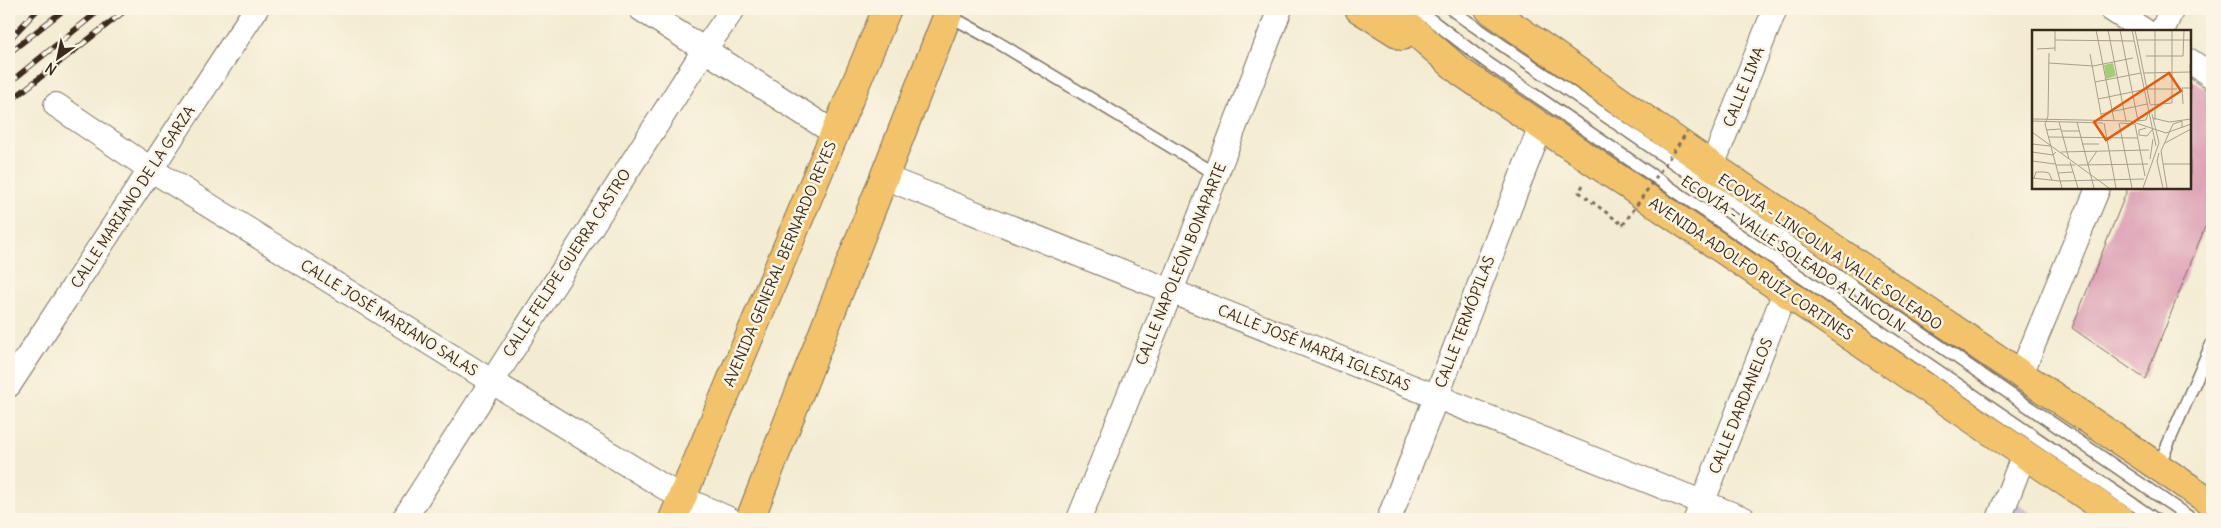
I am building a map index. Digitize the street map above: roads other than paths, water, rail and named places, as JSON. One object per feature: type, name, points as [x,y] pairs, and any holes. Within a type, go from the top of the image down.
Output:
[{"type":"main road","name":"AVENIDA GENERAL BERNARDO REYES","points":[[677,508],[888,9]]},
{"type":"main road","points":[[1359,9],[1460,72]]},
{"type":"main road","name":"AVENIDA ADOLFO RUÍZ CORTINES","points":[[1389,9],[1460,72],[2120,519]]},
{"type":"main road","points":[[1489,9],[1712,166],[2212,503]]},
{"type":"main road","points":[[750,519],[949,12]]},
{"type":"street","name":"CALLE MARIANO DE LA GARZA","points":[[9,385],[256,9]]},
{"type":"street","points":[[641,9],[836,134]]},
{"type":"street","name":"CALLE FELIPE GUERRA CASTRO","points":[[404,519],[705,49],[733,9]]},
{"type":"street","name":"CALLE NAPOLEÓN BONAPARTE","points":[[1079,519],[1171,291],[1280,9]]},
{"type":"street","name":"CALLE LIMA","points":[[1712,166],[1775,9]]},
{"type":"street","points":[[2111,9],[2142,30]]},
{"type":"street","points":[[2162,30],[2172,9]]},
{"type":"street","points":[[2191,62],[2212,76]]},
{"type":"street","name":"CALLE JOSÉ MARIANO SALAS","points":[[56,106],[152,170],[491,381],[677,508],[729,519]]},
{"type":"street","name":"CALLE TERMÓPILAS","points":[[1389,519],[1541,126]]},
{"type":"street","name":"CALLE JOSÉ MARÍA IGLESIAS","points":[[884,178],[1436,397],[1699,511],[1744,519]]},
{"type":"street","points":[[2021,374],[2098,189]]},
{"type":"street","name":"CALLE DARDANELOS","points":[[1699,511],[1786,292]]},
{"type":"street","points":[[1999,519],[2024,454]]},
{"type":"lane","name":"ECOVÍA - VALLE SOLEADO A LINCOLN","points":[[1417,9],[1485,61],[2155,519]]},
{"type":"lane","name":"ECOVÍA - LINCOLN A VALLE SOLEADO","points":[[1451,9],[2192,519]]},
{"type":"lane","points":[[949,12],[1216,174]]},
{"type":"lane","points":[[2158,467],[2212,343]]},
{"type":"railway","points":[[9,40],[38,9]]},
{"type":"railway","points":[[9,53],[65,9]]},
{"type":"railway","points":[[9,83],[101,9]]},
{"type":"railway","points":[[9,102],[127,9]]}]
